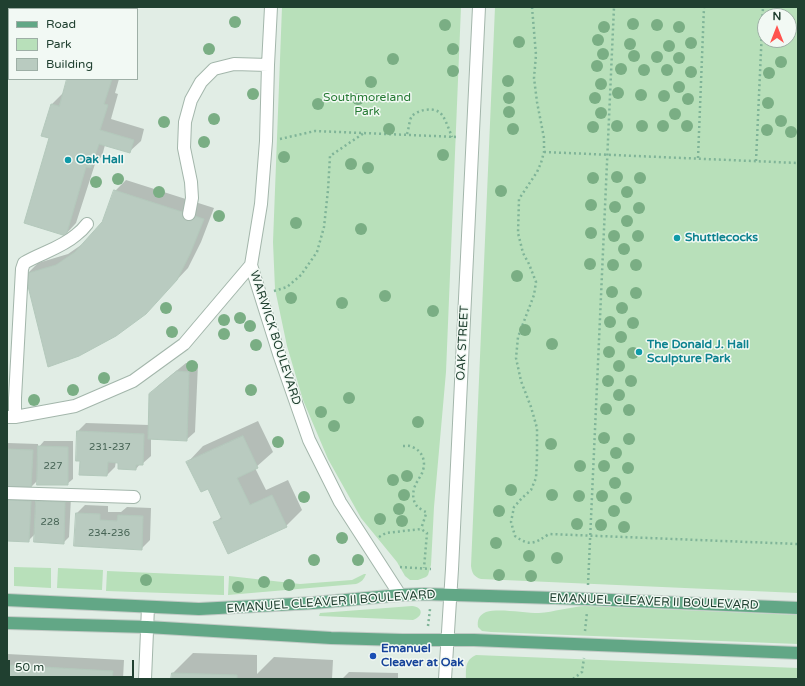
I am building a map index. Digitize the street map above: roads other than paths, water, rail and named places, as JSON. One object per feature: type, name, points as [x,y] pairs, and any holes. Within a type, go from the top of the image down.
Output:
[{"type":"main road","name":"EMANUEL CLEAVER II BOULEVARD","points":[[7,600],[199,609],[313,603],[400,595],[450,595],[798,608]]},
{"type":"main road","name":"EMANUEL CLEAVER II BOULEVARD","points":[[7,623],[147,627],[331,638],[426,641],[474,640],[798,653]]},
{"type":"street","name":"WARWICK BOULEVARD","points":[[271,7],[266,141],[261,204],[251,265],[279,354],[309,440],[340,502],[400,595]]},
{"type":"street","name":"OAK STREET","points":[[445,679],[479,7]]},
{"type":"street","points":[[189,214],[192,198],[191,182],[184,148],[185,122],[191,100],[201,82],[214,69],[234,64],[268,65]]},
{"type":"street","points":[[87,224],[77,235],[65,243],[24,263],[22,269],[15,398],[11,417],[75,406],[133,381],[184,344],[251,265]]},
{"type":"street","points":[[7,493],[134,497]]},
{"type":"street","points":[[145,679],[148,607]]},
{"type":"place","name":"Oak Hall","points":[[68,160]]},
{"type":"place","name":"Shuttlecocks","points":[[677,238]]},
{"type":"place","name":"The Donald J. Hall Sculpture Park","points":[[639,352]]},
{"type":"place","name":"Emanuel Cleaver at Oak","points":[[373,656]]},
{"type":"park label","name":"Southmoreland Park","points":[[367,105]]}]
